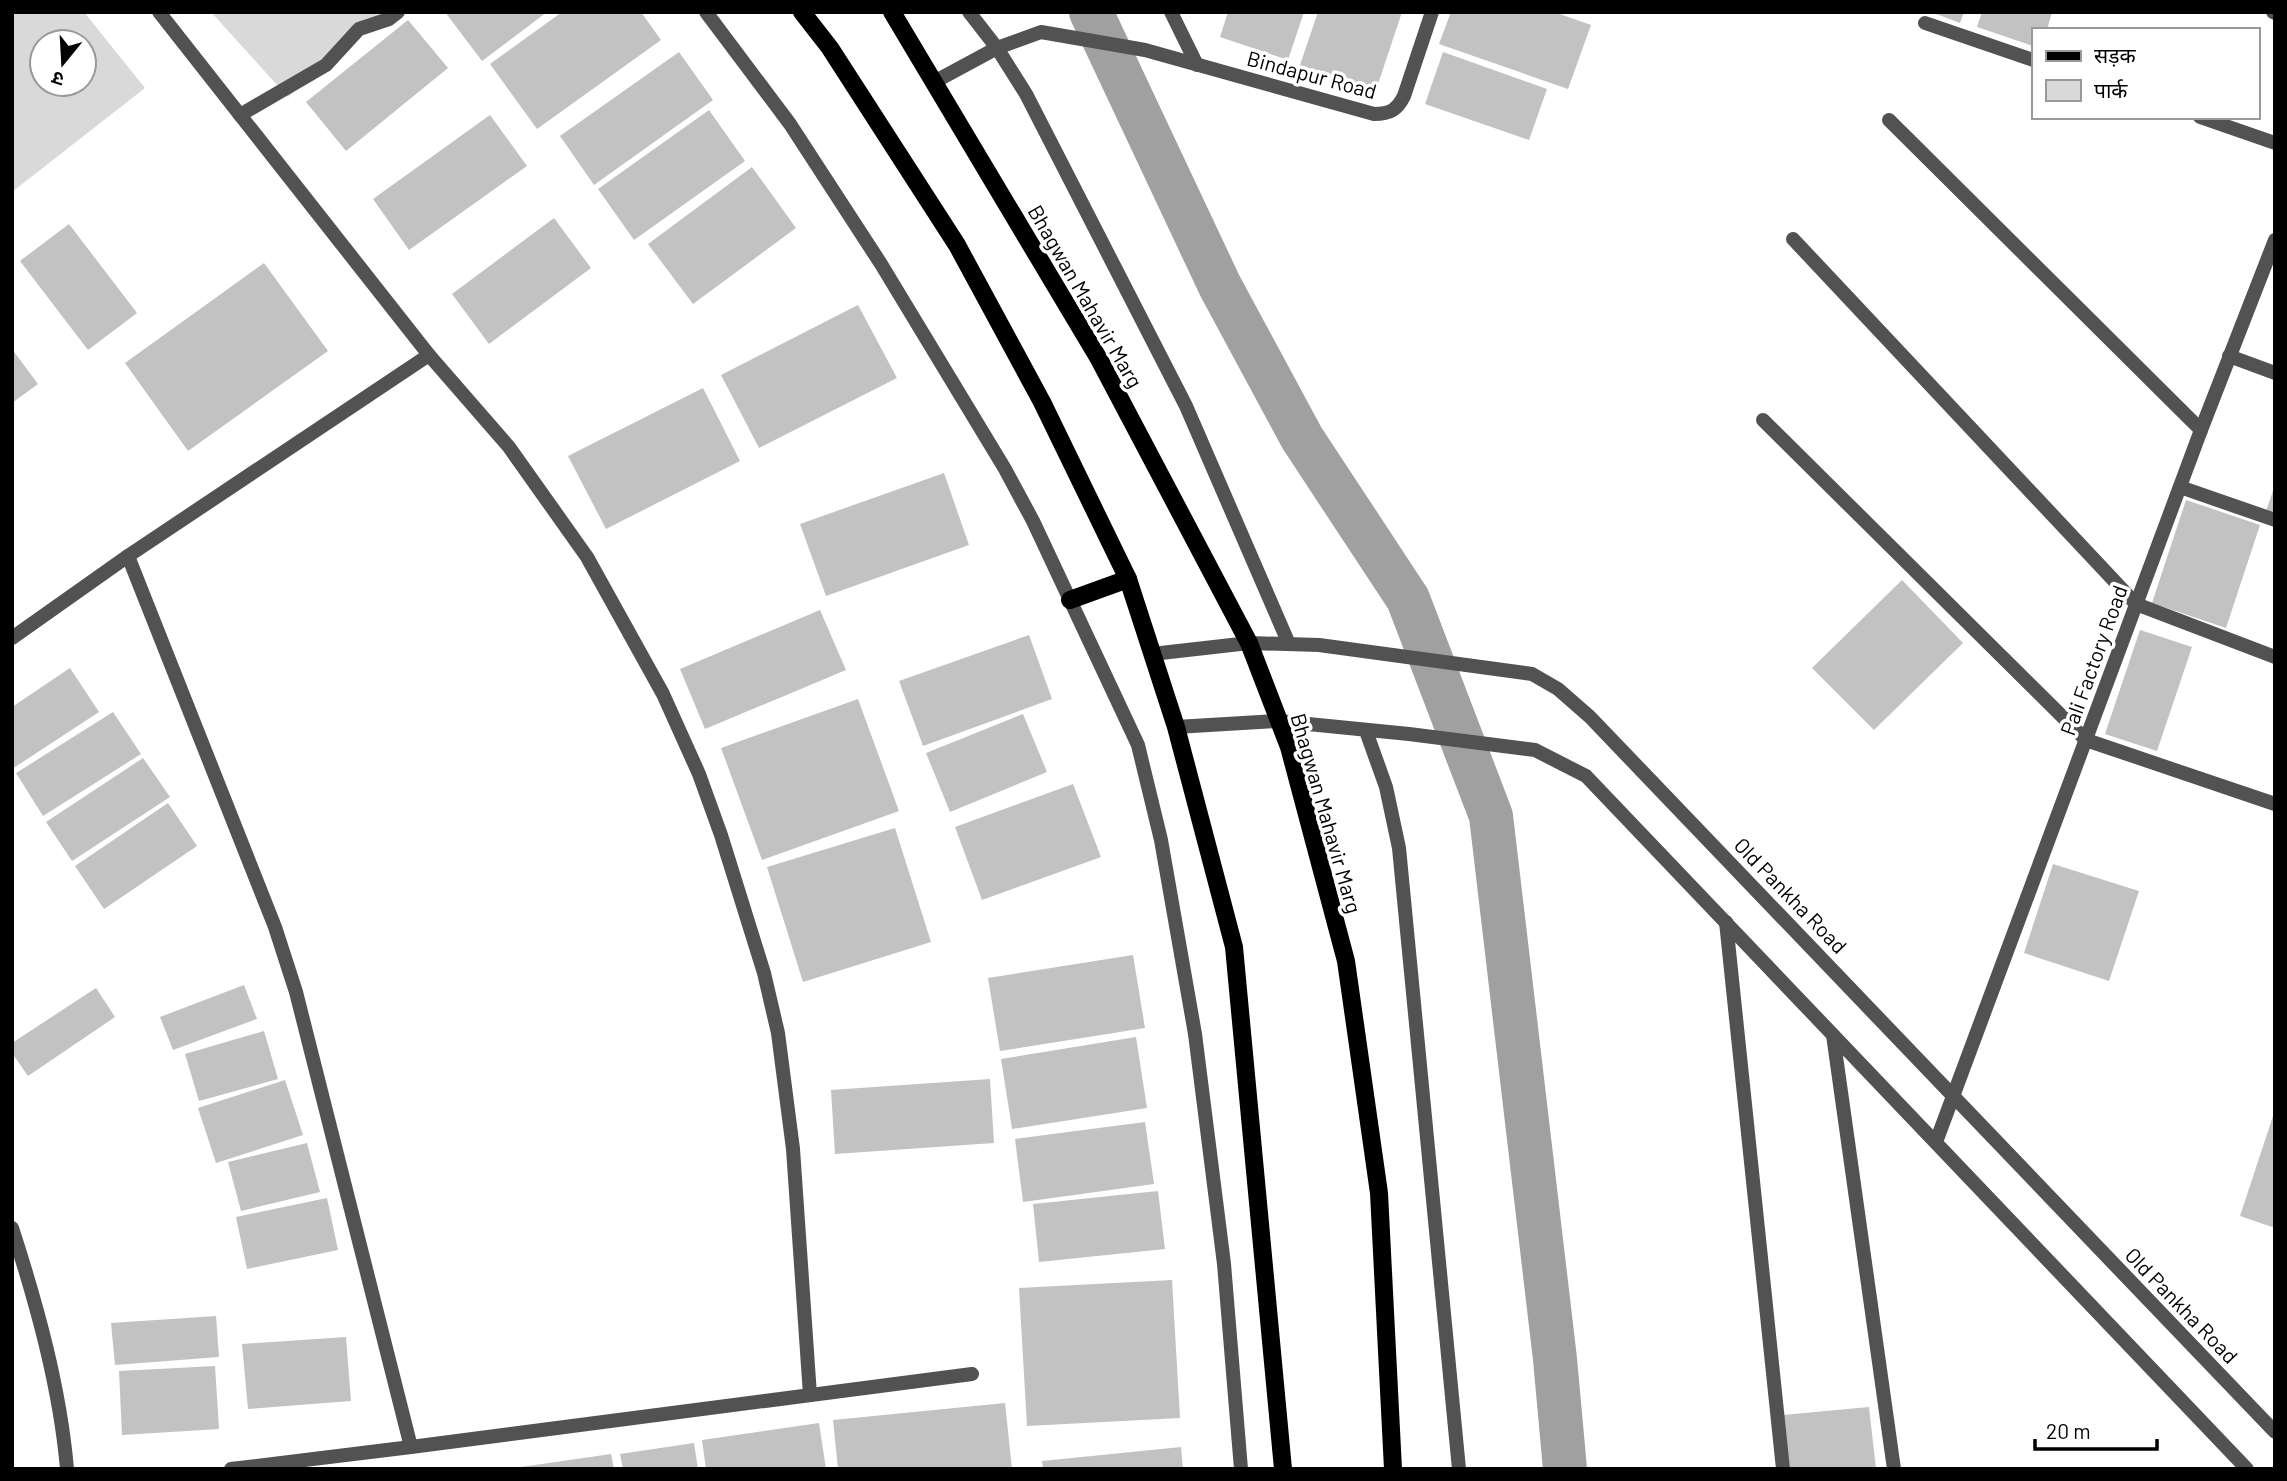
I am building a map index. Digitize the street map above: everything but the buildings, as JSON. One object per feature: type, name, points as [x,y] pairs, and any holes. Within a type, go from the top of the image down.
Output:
[{"type":"main road","points":[[802,12],[830,48],[957,245],[1042,402],[1128,579],[1176,727],[1234,947],[1283,1469]]},
{"type":"main road","name":"Bhagwan Mahavir Marg","points":[[892,12],[1099,359],[1249,643],[1289,747],[1346,961],[1379,1193],[1393,1469]]},
{"type":"main road","points":[[1070,600],[1128,579]]},
{"type":"street","points":[[159,12],[429,355],[509,447],[587,557],[663,694],[699,774],[764,973],[778,1033],[793,1150],[810,1395]]},
{"type":"street","points":[[240,115],[326,65],[359,29],[389,19],[398,12]]},
{"type":"street","points":[[706,12],[790,124],[881,264],[1005,469],[1033,521],[1138,745],[1161,839],[1195,1034],[1224,1264],[1241,1469]]},
{"type":"street","points":[[969,12],[997,48],[1026,94],[1186,407],[1289,644]]},
{"type":"street","points":[[1171,12],[1197,65]]},
{"type":"street","name":"Bindapur Road","points":[[1197,65],[1374,114],[1387,114],[1398,108],[1404,96],[1432,12]]},
{"type":"street","points":[[1924,23],[2032,60]]},
{"type":"street","points":[[934,82],[997,48],[1041,33],[1145,50],[1197,65]]},
{"type":"street","points":[[2206,119],[2275,143]]},
{"type":"street","points":[[1889,120],[2201,430]]},
{"type":"street","points":[[1793,239],[2136,604],[2275,657]]},
{"type":"street","name":"Pali Factory Road","points":[[1936,1142],[2229,356],[2272,257],[2275,240]]},
{"type":"street","points":[[12,638],[128,556],[429,355]]},
{"type":"street","points":[[2229,356],[2275,373]]},
{"type":"street","points":[[1763,420],[2086,740],[2275,804]]},
{"type":"street","points":[[2180,487],[2275,520]]},
{"type":"street","points":[[128,556],[275,927],[292,979],[411,1447]]},
{"type":"street","name":"Old Pankha Road","points":[[1152,654],[1249,643],[1319,645],[1532,674],[1558,689],[1590,717],[2275,1433]]},
{"type":"street","points":[[1176,727],[1278,721],[1409,734],[1535,750],[1587,776],[2247,1469]]},
{"type":"street","points":[[1366,731],[1386,787],[1399,848],[1459,1469]]},
{"type":"street","points":[[1726,922],[1783,1469]]},
{"type":"street","points":[[1833,1035],[1894,1469]]},
{"type":"street","points":[[12,1228],[46,1344],[65,1441],[67,1469]]},
{"type":"street","points":[[231,1469],[972,1374]]},
{"type":"green space","points":[[12,12],[84,12],[97,28],[28,28],[28,98],[98,98],[98,29],[145,88],[12,192]]},
{"type":"green space","points":[[211,12],[382,12],[288,97]]},
{"type":"waterway","points":[[1091,12],[1220,286],[1302,438],[1408,599],[1491,816],[1555,1359],[1565,1469]]}]
